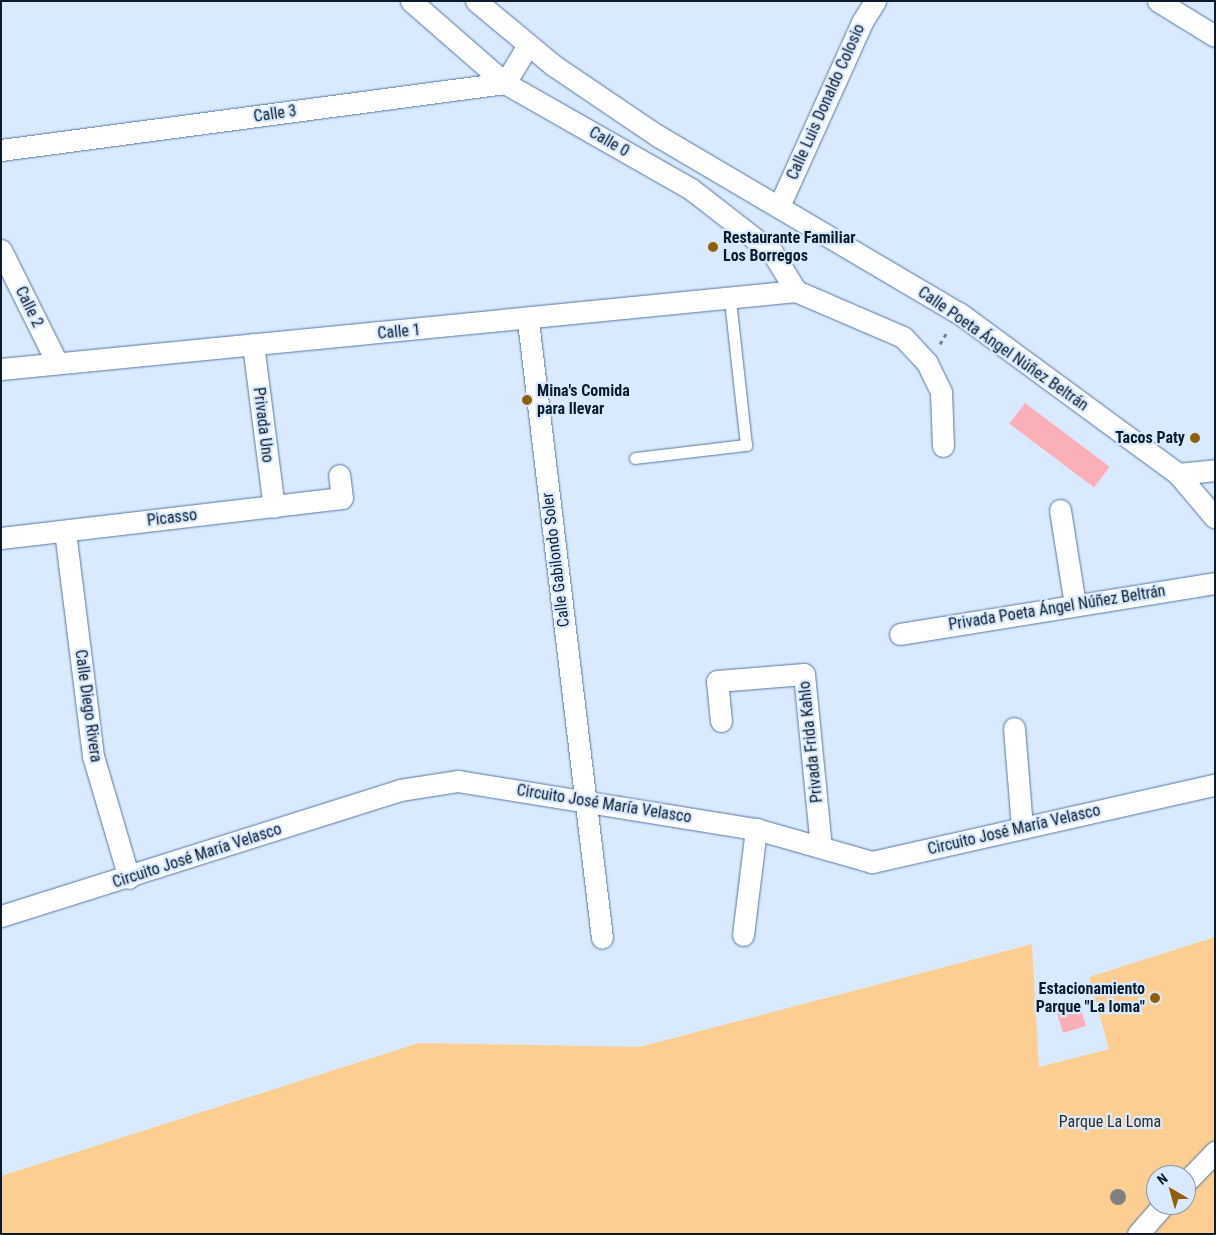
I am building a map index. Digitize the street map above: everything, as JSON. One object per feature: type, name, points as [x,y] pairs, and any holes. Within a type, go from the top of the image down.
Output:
[{"type":"street","name":"Calle 0","points":[[411,1],[504,84],[691,189],[772,252],[796,292]]},
{"type":"street","name":"Calle Poeta Ángel Núñez Beltrán","points":[[476,1],[528,45],[658,136],[780,204],[959,313],[1178,474],[1215,518]]},
{"type":"street","name":"Calle Luis Donaldo Colosio","points":[[780,204],[875,1]]},
{"type":"street","points":[[1158,1],[1215,36]]},
{"type":"street","points":[[504,84],[528,45]]},
{"type":"street","name":"Calle 3","points":[[1,150],[504,84]]},
{"type":"street","name":"Calle 2","points":[[1,250],[57,363]]},
{"type":"street","points":[[796,292],[903,337],[927,363],[941,392],[943,446]]},
{"type":"street","name":"Calle 1","points":[[1,369],[253,344],[528,321],[796,292]]},
{"type":"street","name":"Calle Gabilondo Soler","points":[[528,321],[602,938]]},
{"type":"street","name":"Privada Uno","points":[[253,344],[274,506]]},
{"type":"street","points":[[1178,474],[1215,470]]},
{"type":"street","name":"Picasso","points":[[1,538],[342,498],[339,474]]},
{"type":"street","points":[[1060,510],[1075,605]]},
{"type":"street","name":"Calle Diego Rivera","points":[[65,531],[93,756],[129,878]]},
{"type":"street","name":"Privada Poeta Ángel Núñez Beltrán","points":[[900,634],[1215,583]]},
{"type":"street","name":"Privada Frida Kahlo","points":[[721,721],[717,681],[804,674],[821,847]]},
{"type":"street","points":[[1014,728],[1022,828]]},
{"type":"street","name":"Circuito José María Velasco","points":[[1,916],[129,878],[400,790],[458,781],[756,829],[872,862],[1215,785]]},
{"type":"street","points":[[743,935],[756,829]]},
{"type":"street","points":[[1196,1172],[1215,1152]]},
{"type":"street","points":[[1138,1234],[1155,1215]]},
{"type":"lane","points":[[635,458],[746,445],[730,299]]},
{"type":"path","points":[[927,363],[959,313]]},
{"type":"green space","name":"Parque La Loma","points":[[1215,937],[1215,1234],[1,1234],[1,1176],[419,1043],[639,1047],[1032,944],[1039,1067],[1109,1049],[1089,977]]},
{"type":"building","points":[[1025,403],[1110,467],[1094,488],[1009,424]]},
{"type":"building","points":[[1079,1003],[1086,1026],[1063,1033],[1056,1010]]},
{"type":"place","name":"Restaurante Familiar Los Borregos","points":[[713,247]]},
{"type":"place","name":"Mina's Comida para llevar","points":[[527,400]]},
{"type":"place","name":"Tacos Paty","points":[[1195,438]]},
{"type":"place","name":"Estacionamiento Parque \"La loma\"","points":[[1155,998]]}]
